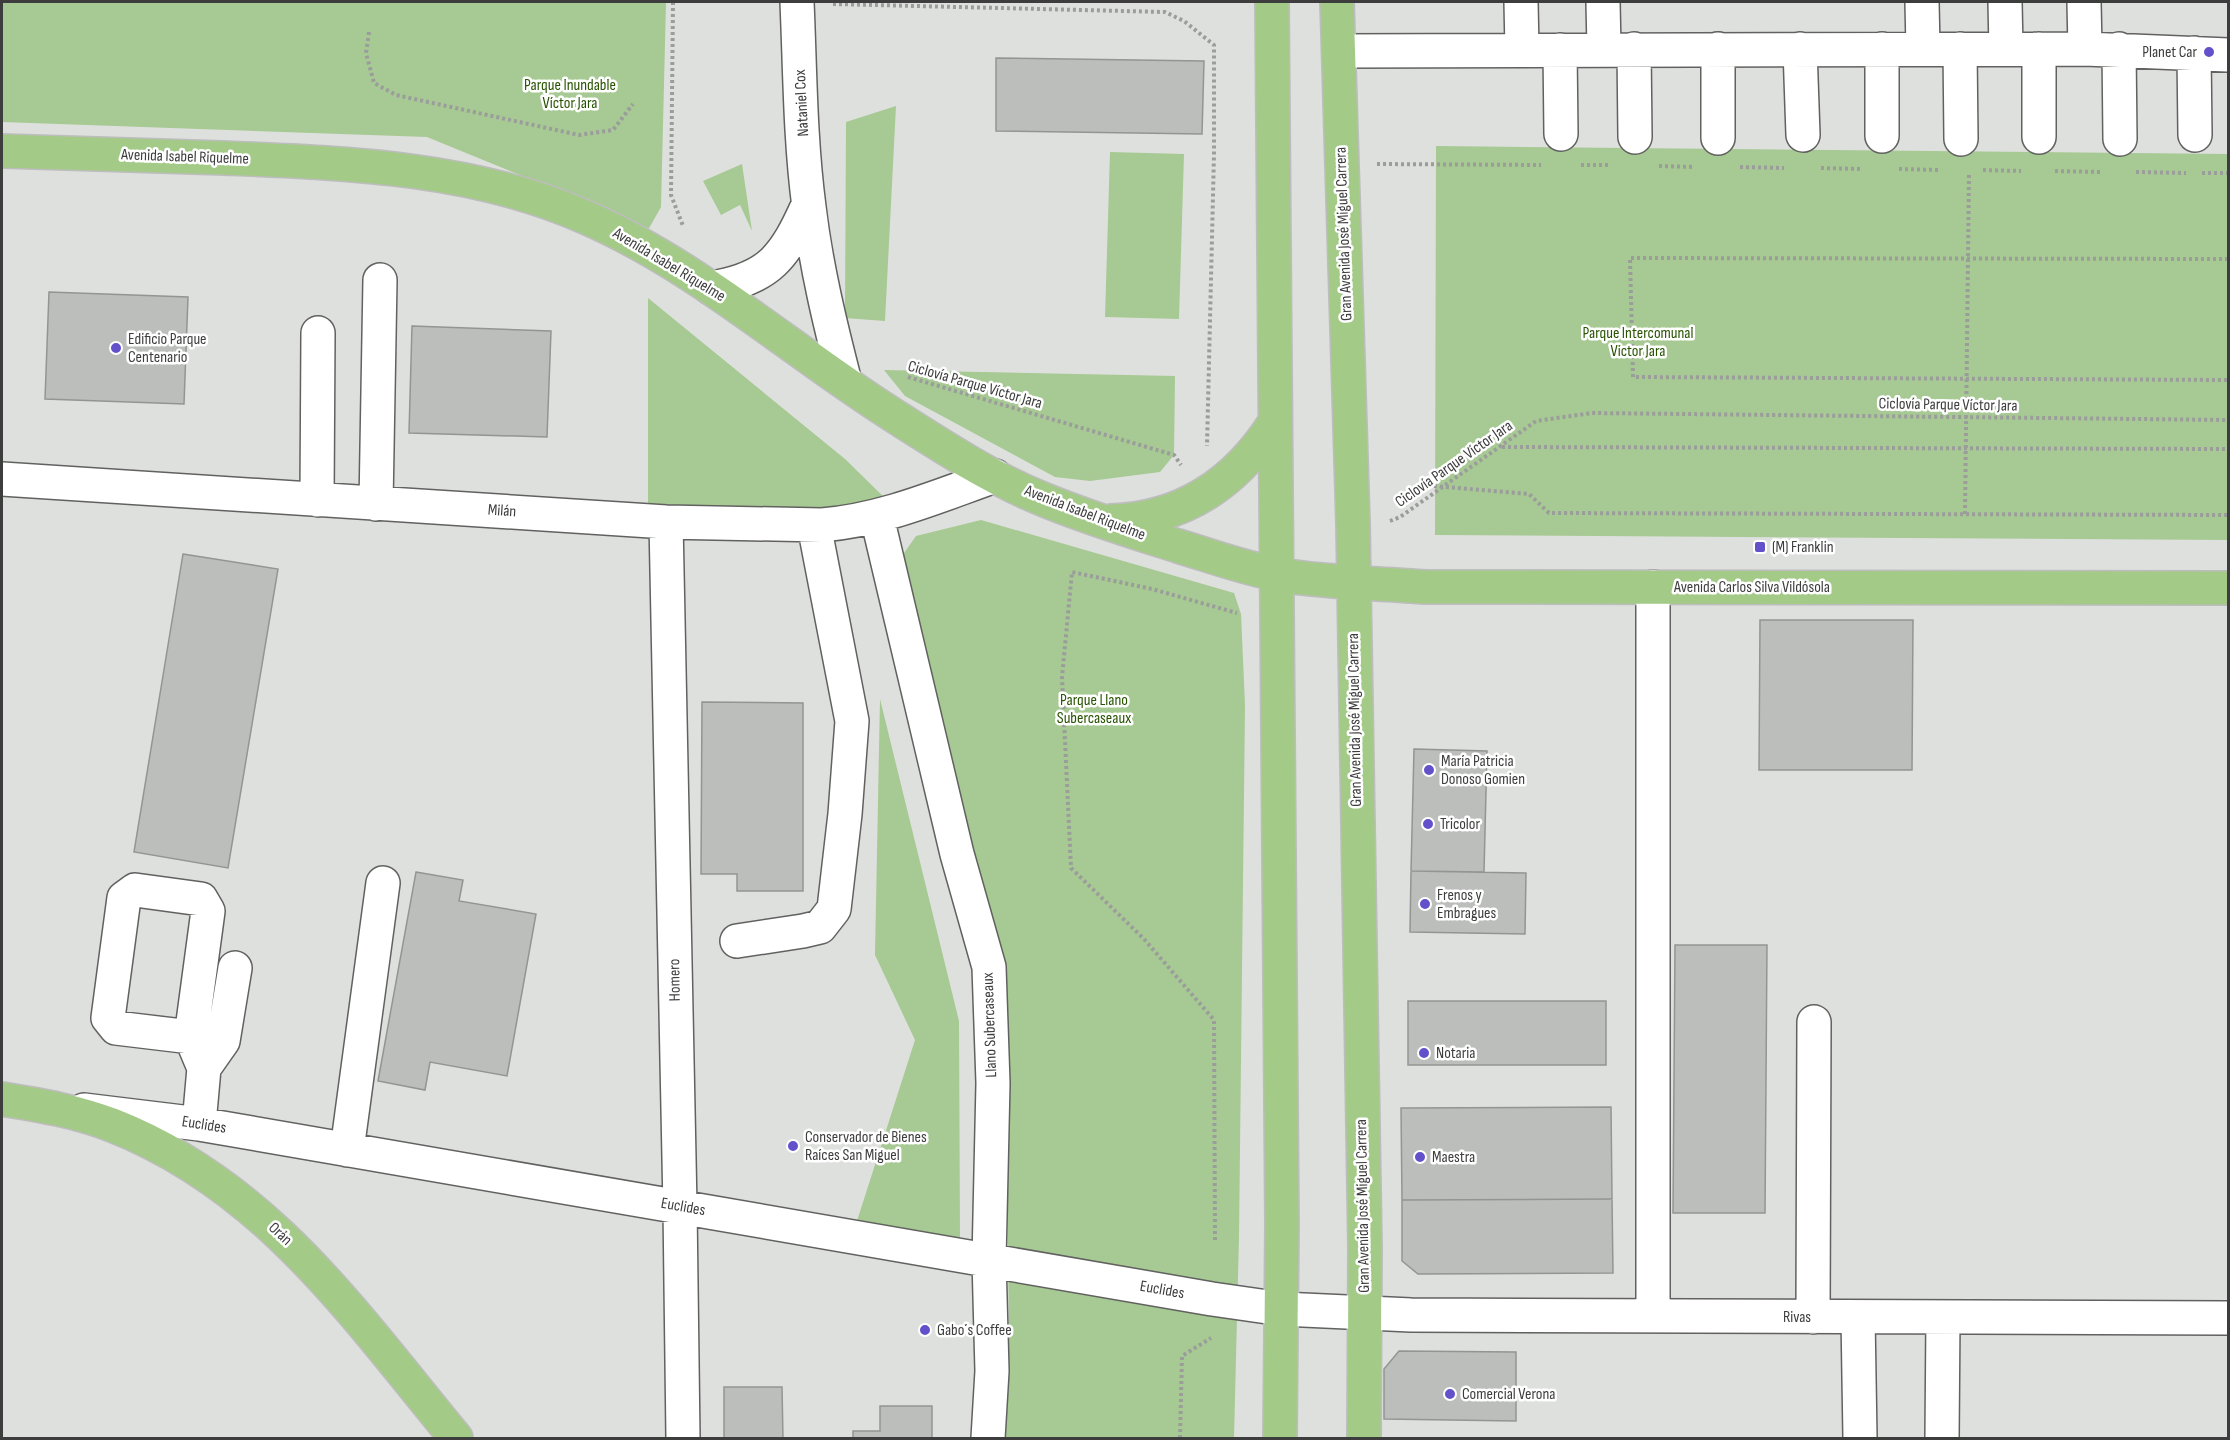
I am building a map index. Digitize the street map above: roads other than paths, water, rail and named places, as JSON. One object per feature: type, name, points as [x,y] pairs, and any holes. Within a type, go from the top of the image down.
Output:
[{"type":"main road","points":[[1272,2],[1282,1309],[1280,1438]]},
{"type":"main road","name":"Gran Avenida José Miguel Carrera","points":[[1337,2],[1353,524],[1365,1314],[1364,1438]]},
{"type":"main road","name":"Avenida Isabel Riquelme","points":[[2,151],[330,162],[426,173],[532,197],[585,217],[636,242],[711,288],[892,415],[995,477],[1097,521],[1277,575]]},
{"type":"main road","points":[[1097,521],[1155,516],[1206,494],[1238,471],[1259,448],[1275,422]]},
{"type":"main road","name":"Avenida Carlos Silva Vildósola","points":[[1277,575],[1353,583],[1426,586],[2229,588]]},
{"type":"main road","name":"Euclides","points":[[2,1099],[47,1106]]},
{"type":"main road","name":"Orán","points":[[47,1106],[111,1125],[186,1161],[257,1212],[294,1246],[329,1284],[456,1438]]},
{"type":"street","points":[[1521,2],[1522,50]]},
{"type":"street","points":[[1603,2],[1619,50],[1635,137]]},
{"type":"street","points":[[1922,2],[1923,49]]},
{"type":"street","points":[[2005,2],[2006,49]]},
{"type":"street","points":[[2084,2],[2085,49]]},
{"type":"street","name":"Nataniel Cox","points":[[811,3],[808,205],[828,319],[845,382]]},
{"type":"street","points":[[1882,49],[1882,136]]},
{"type":"street","points":[[1960,49],[1961,139]]},
{"type":"street","points":[[2039,49],[2039,137]]},
{"type":"street","points":[[1339,51],[2085,49],[2229,55]]},
{"type":"street","points":[[1560,50],[1561,134]]},
{"type":"street","points":[[1718,50],[1718,138]]},
{"type":"street","points":[[1800,50],[1803,135]]},
{"type":"street","points":[[2119,50],[2120,139]]},
{"type":"street","points":[[2194,53],[2195,135]]},
{"type":"street","name":"Nataniel Cox","points":[[711,288],[734,284],[756,276],[777,260],[794,238],[808,205]]},
{"type":"street","points":[[376,504],[380,280]]},
{"type":"street","points":[[317,500],[318,333]]},
{"type":"street","name":"Milán","points":[[2,479],[666,522],[814,525],[848,523],[877,517],[995,477]]},
{"type":"street","name":"Llano Subercaseaux","points":[[877,517],[957,854],[988,967],[993,1083],[988,1260],[992,1371],[988,1438]]},
{"type":"street","name":"Homero","points":[[666,522],[683,1438]]},
{"type":"street","points":[[737,941],[820,927],[834,909],[845,814],[852,721],[814,525]]},
{"type":"street","points":[[1653,587],[1653,1316]]},
{"type":"street","points":[[347,1150],[383,883]]},
{"type":"street","points":[[191,1037],[116,1028],[108,1018],[124,898],[135,890],[201,899],[208,911],[191,1037],[204,1068],[199,1124]]},
{"type":"street","points":[[204,1068],[223,1041],[235,968]]},
{"type":"street","points":[[1813,1317],[1814,1022]]},
{"type":"street","name":"Euclides","points":[[47,1106],[199,1124],[1212,1299],[1282,1309],[1365,1314]]},
{"type":"street","name":"Rivas","points":[[1365,1314],[2229,1318]]},
{"type":"street","points":[[1858,1317],[1860,1438]]},
{"type":"street","points":[[1942,1438],[1943,1317]]},
{"type":"place","name":"Planet Car","points":[[2209,52]]},
{"type":"place","name":"Edificio Parque Centenario","points":[[116,348]]},
{"type":"place","name":"(M) Franklin","points":[[1760,547]]},
{"type":"place","name":"María Patricia Donoso Gomien","points":[[1429,770]]},
{"type":"place","name":"Tricolor","points":[[1428,824]]},
{"type":"place","name":"Frenos y Embragues","points":[[1425,904]]},
{"type":"place","name":"Notaria","points":[[1424,1053]]},
{"type":"place","name":"Conservador de Bienes Raíces San Miguel","points":[[793,1146]]},
{"type":"place","name":"Maestra","points":[[1420,1157]]},
{"type":"place","name":"Gabo´s Coffee","points":[[925,1330]]},
{"type":"place","name":"Comercial Verona","points":[[1450,1394]]},
{"type":"park label","name":"Parque Inundable Víctor Jara","points":[[570,94]]},
{"type":"park label","name":"Parque Intercomunal Victor Jara","points":[[1638,342]]},
{"type":"park label","name":"Parque Llano Subercaseaux","points":[[1094,709]]}]
